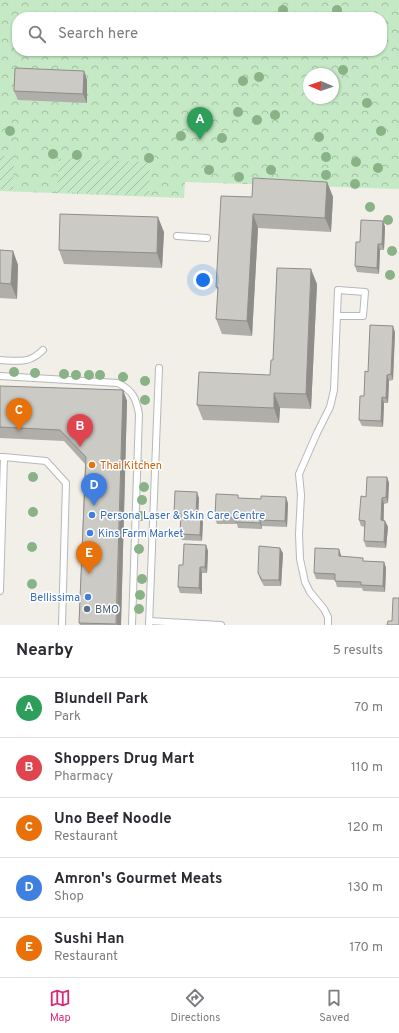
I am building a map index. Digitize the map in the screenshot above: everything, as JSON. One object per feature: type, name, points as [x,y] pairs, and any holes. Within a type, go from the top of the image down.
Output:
[{"type":"lane","points":[[177,236],[207,238]]},
{"type":"lane","points":[[328,625],[328,617],[326,613],[310,592],[305,582],[300,559],[300,474],[317,433],[330,407],[334,390],[338,290],[365,292],[363,316],[337,316]]},
{"type":"lane","points":[[0,360],[25,361],[32,359],[43,350]]},
{"type":"lane","points":[[158,368],[149,623],[221,625]]},
{"type":"lane","points":[[0,376],[118,383],[127,388],[133,394],[137,403],[139,414],[132,625]]},
{"type":"lane","points":[[0,591],[2,457],[46,461],[66,483],[62,625]]},
{"type":"green space","points":[[0,0],[399,0],[399,189],[185,182],[184,198],[0,191]]},
{"type":"green space","points":[[0,156],[14,156],[13,190],[0,189]]},
{"type":"green space","points":[[59,159],[150,162],[149,196],[57,192]]},
{"type":"building","points":[[15,68],[84,71],[83,94],[14,91]]},
{"type":"building","points":[[253,178],[327,182],[325,218],[253,214],[247,321],[216,319],[218,287],[216,287],[221,196],[252,197]]},
{"type":"building","points":[[60,214],[158,217],[157,253],[59,250]]},
{"type":"building","points":[[361,220],[383,221],[382,244],[378,244],[377,268],[355,266],[356,242],[360,242]]},
{"type":"building","points":[[0,250],[13,251],[11,284],[0,283]]},
{"type":"building","points":[[277,268],[311,269],[306,394],[274,393],[274,408],[197,405],[199,372],[270,375],[271,360],[273,360]]},
{"type":"building","points":[[370,325],[393,326],[391,374],[387,375],[386,398],[382,397],[381,421],[359,420],[360,396],[364,396],[365,371],[368,372]]},
{"type":"building","points":[[0,386],[123,390],[116,624],[79,623],[86,457],[60,430],[0,427]]},
{"type":"building","points":[[367,477],[387,477],[386,497],[382,498],[381,520],[385,521],[384,542],[364,541],[365,521],[359,520],[361,496],[366,497]]},
{"type":"building","points":[[175,491],[197,492],[196,513],[201,513],[200,535],[180,534],[181,514],[174,513]]},
{"type":"building","points":[[216,494],[238,495],[238,498],[261,499],[261,496],[286,497],[285,521],[260,520],[260,523],[236,522],[236,518],[215,518]]},
{"type":"building","points":[[184,544],[206,545],[205,567],[200,567],[199,588],[178,587],[179,565],[183,565]]},
{"type":"building","points":[[259,546],[280,548],[279,580],[262,580],[258,573]]},
{"type":"building","points":[[315,548],[339,549],[339,556],[363,558],[363,561],[384,562],[383,586],[361,585],[361,582],[335,581],[335,574],[314,573]]},
{"type":"building","points":[[393,598],[399,598],[399,625],[387,625],[388,621],[392,621]]},
{"type":"place","name":"Blundell Park","points":[[200,140]]},
{"type":"place","name":"Uno Beef Noodle","points":[[19,431]]},
{"type":"place","name":"Shoppers Drug Mart","points":[[80,447]]},
{"type":"place","name":"Thai Kitchen","points":[[92,465]]},
{"type":"place","name":"Amron's Gourmet Meats","points":[[94,506]]},
{"type":"place","name":"Persona Laser & Skin Care Centre","points":[[92,515]]},
{"type":"place","name":"Kins Farm Market","points":[[90,533]]},
{"type":"place","name":"Sushi Han","points":[[89,574]]},
{"type":"place","name":"Bellissima","points":[[88,597]]},
{"type":"place","name":"BMO","points":[[87,609]]}]
